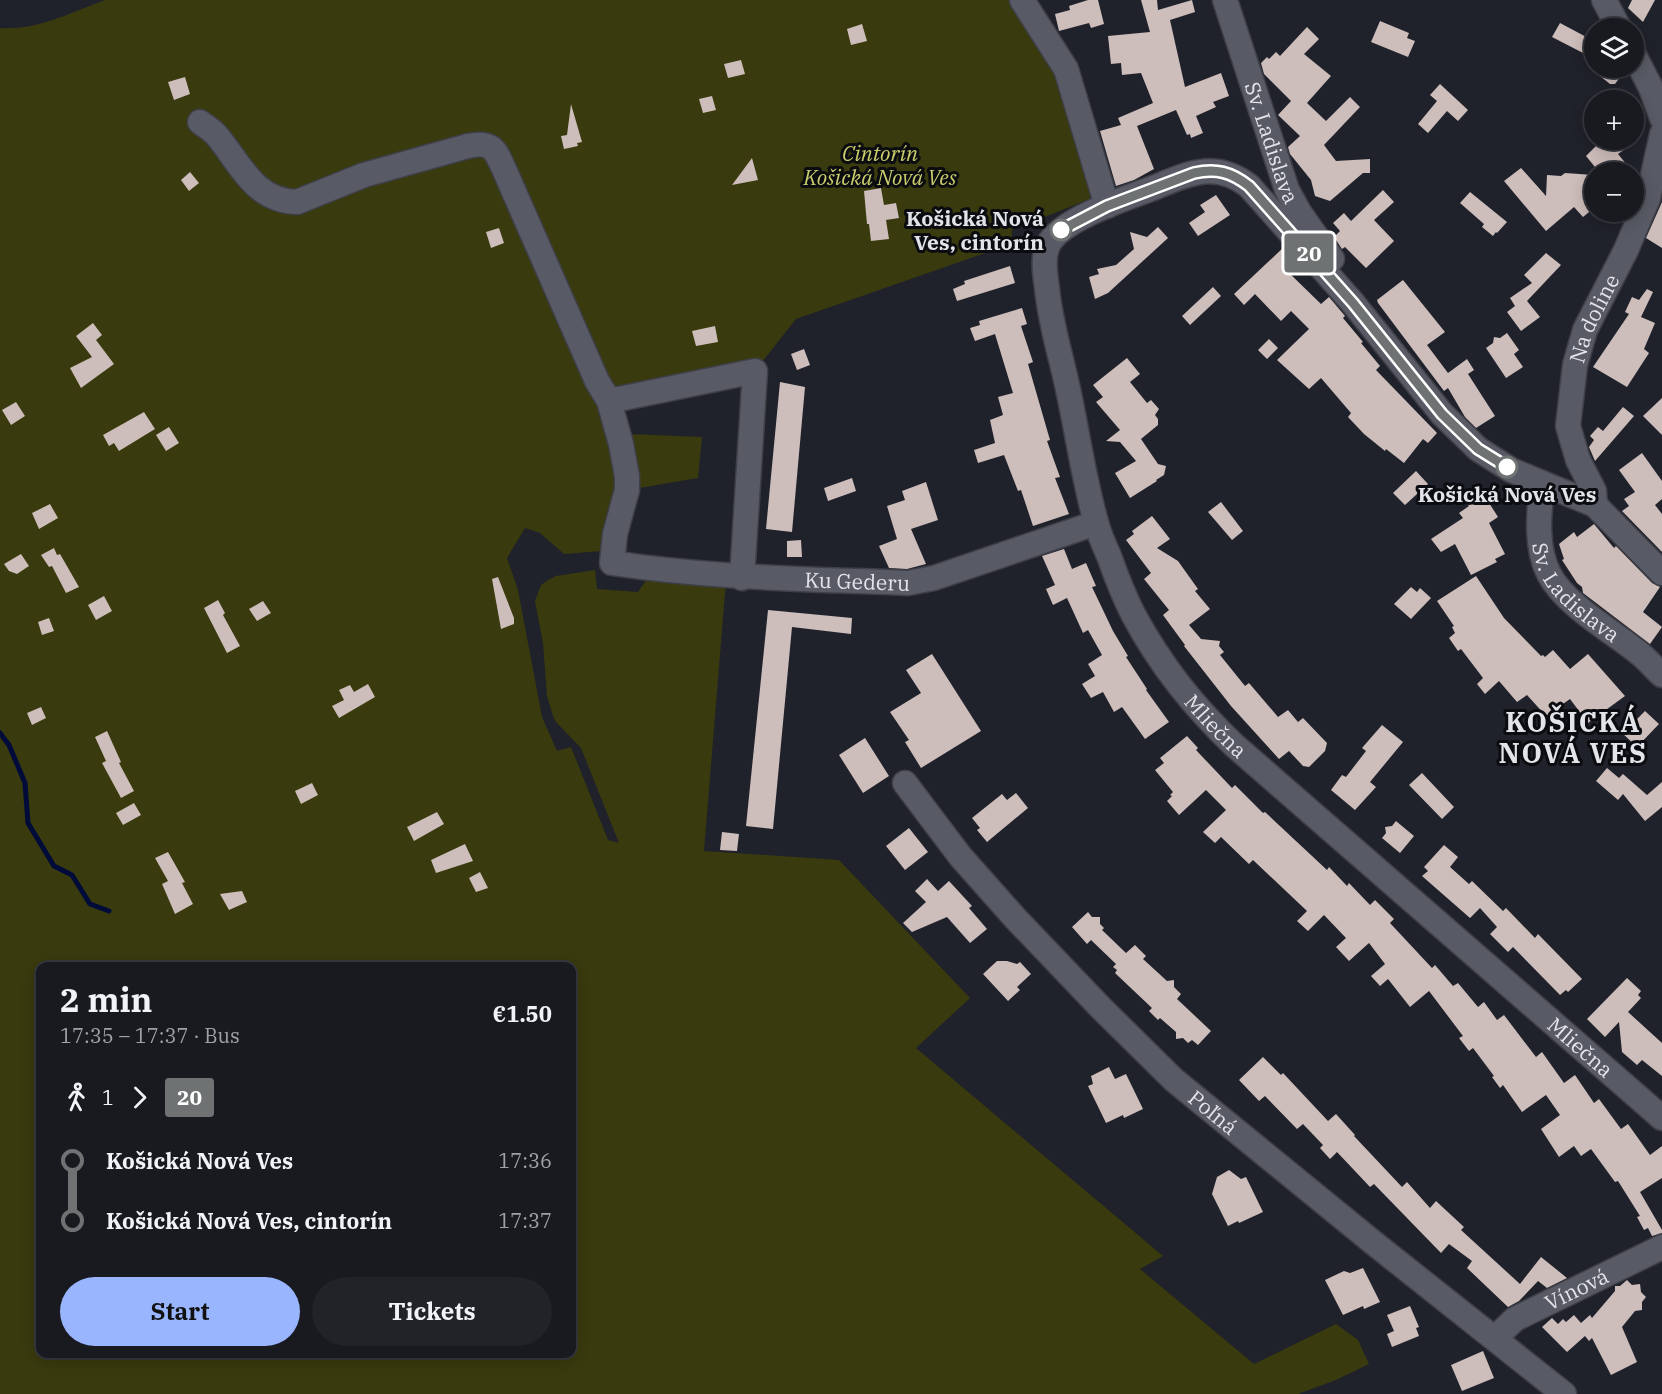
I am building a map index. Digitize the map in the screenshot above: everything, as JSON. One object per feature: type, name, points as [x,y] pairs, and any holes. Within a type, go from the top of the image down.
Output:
[{"type":"street","points":[[1022,0],[1066,69],[1107,206]]},
{"type":"street","name":"Sv. Ladislava","points":[[1225,0],[1287,190],[1324,249],[1356,287],[1353,303]]},
{"type":"street","points":[[1605,0],[1614,18]]},
{"type":"street","points":[[1644,73],[1652,88],[1662,118]]},
{"type":"street","points":[[200,122],[217,134],[239,166],[255,184],[278,200],[297,202],[364,175],[468,146],[493,147],[597,381],[609,401],[755,371],[742,578]]},
{"type":"street","name":"Na doline","points":[[1595,505],[1594,491],[1578,460],[1568,426],[1575,365],[1585,330],[1626,250],[1648,198],[1662,134]]},
{"type":"street","name":"Sv. Ladislava","points":[[1107,206],[1194,173],[1208,170],[1228,173],[1249,186],[1353,303],[1442,414],[1478,449],[1511,470],[1595,505],[1662,573]]},
{"type":"street","name":"Mliečna","points":[[1107,206],[1061,230],[1049,244],[1045,259],[1050,311],[1096,523],[1132,613],[1175,683],[1204,717],[1662,1118]]},
{"type":"street","name":"Ku Gederu","points":[[609,401],[627,476],[627,490],[615,534],[612,563],[666,572],[742,578],[908,583],[934,578],[1096,523]]},
{"type":"street","name":"Sv. Ladislava","points":[[1542,483],[1539,514],[1540,535],[1543,556],[1550,574],[1577,605],[1641,655],[1662,675]]},
{"type":"street","name":"Poľná","points":[[905,783],[960,856],[1016,919],[1102,1010],[1174,1080],[1564,1394]]},
{"type":"street","name":"Vínová","points":[[1495,1338],[1515,1319],[1662,1247]]},
{"type":"green space","name":"Cintorín Košická Nová Ves","points":[[105,0],[1010,0],[1056,67],[1102,194],[1012,230],[1011,244],[796,319],[755,371],[609,401],[584,361],[622,474],[602,551],[564,554],[540,533],[525,528],[507,558],[518,590],[542,717],[557,751],[571,747],[608,840],[619,843],[581,748],[553,716],[547,696],[543,643],[535,601],[541,585],[556,576],[595,570],[597,589],[638,592],[647,579],[726,581],[704,851],[839,860],[970,998],[916,1048],[1163,1256],[1140,1269],[1254,1364],[1336,1324],[1358,1340],[1369,1364],[1336,1380],[1298,1394],[0,1394],[0,28],[27,27]]},
{"type":"green space","points":[[629,434],[702,437],[698,478],[639,488]]},
{"type":"building","points":[[1088,0],[1098,0],[1104,24],[1091,28],[1089,23],[1059,31],[1055,14],[1070,10],[1069,6]]},
{"type":"building","points":[[1141,0],[1157,0],[1158,10],[1192,0],[1195,12],[1170,20],[1185,87],[1221,73],[1229,96],[1213,102],[1216,107],[1196,116],[1203,133],[1191,138],[1190,134],[1187,135],[1176,110],[1137,126],[1154,169],[1134,180],[1116,186],[1100,131],[1121,125],[1118,118],[1153,103],[1141,73],[1122,75],[1121,63],[1111,64],[1108,36],[1150,32]]},
{"type":"building","points":[[1632,0],[1655,0],[1644,20],[1628,8]]},
{"type":"building","points":[[1380,21],[1409,33],[1407,38],[1415,41],[1408,57],[1371,42]]},
{"type":"building","points":[[1560,23],[1584,36],[1584,53],[1552,37]]},
{"type":"building","points":[[862,24],[867,41],[851,45],[847,29]]},
{"type":"building","points":[[1307,27],[1319,39],[1304,54],[1331,76],[1307,103],[1326,121],[1350,97],[1360,107],[1324,145],[1336,161],[1370,159],[1370,173],[1363,173],[1330,201],[1315,196],[1311,180],[1290,154],[1288,147],[1300,136],[1278,115],[1291,101],[1264,74],[1261,63],[1276,52],[1280,56]]},
{"type":"building","points":[[741,60],[745,74],[728,78],[724,64]]},
{"type":"building","points":[[185,77],[190,94],[174,100],[168,82]]},
{"type":"building","points":[[1602,78],[1620,78],[1615,84],[1610,84]]},
{"type":"building","points":[[1440,84],[1468,110],[1458,121],[1447,111],[1428,133],[1418,124],[1437,101],[1430,95]]},
{"type":"building","points":[[712,96],[716,110],[703,113],[699,99]]},
{"type":"building","points":[[571,104],[582,142],[577,143],[578,146],[564,149],[561,136],[567,135]]},
{"type":"building","points":[[1592,150],[1624,150],[1618,154],[1625,162],[1591,162],[1586,156]]},
{"type":"building","points":[[752,158],[758,180],[732,185]]},
{"type":"building","points":[[1521,168],[1546,196],[1547,175],[1584,174],[1584,216],[1574,207],[1546,231],[1504,181]]},
{"type":"building","points":[[190,172],[199,183],[189,191],[181,180]]},
{"type":"building","points":[[881,188],[884,205],[896,203],[899,218],[886,220],[889,239],[871,241],[864,191]]},
{"type":"building","points":[[1383,190],[1394,202],[1374,220],[1394,241],[1366,268],[1345,247],[1342,249],[1334,237],[1340,231],[1333,223],[1344,213],[1351,221]]},
{"type":"building","points":[[1470,192],[1507,222],[1493,236],[1482,227],[1484,224],[1460,203]]},
{"type":"building","points":[[1216,195],[1230,215],[1198,236],[1189,223],[1205,212],[1200,205]]},
{"type":"building","points":[[1662,202],[1662,248],[1646,238]]},
{"type":"building","points":[[1158,227],[1168,238],[1108,293],[1095,299],[1089,277],[1099,274],[1097,269],[1116,265],[1134,249],[1130,232],[1147,237]]},
{"type":"building","points":[[499,228],[504,243],[491,248],[486,232]]},
{"type":"building","points":[[1284,247],[1294,258],[1284,268],[1321,304],[1329,297],[1380,366],[1376,370],[1437,433],[1428,443],[1423,439],[1404,463],[1364,434],[1348,417],[1351,413],[1321,378],[1309,389],[1277,360],[1309,329],[1291,311],[1281,321],[1255,294],[1244,305],[1234,294]]},
{"type":"building","points":[[1546,253],[1561,265],[1527,301],[1540,317],[1521,331],[1507,312],[1515,306],[1510,298],[1532,283],[1524,275]]},
{"type":"building","points":[[1010,266],[1015,283],[957,301],[953,289],[965,284],[964,281]]},
{"type":"building","points":[[1403,280],[1445,332],[1427,345],[1448,373],[1467,359],[1474,370],[1468,374],[1495,416],[1476,428],[1465,417],[1448,388],[1444,391],[1378,303],[1377,300]]},
{"type":"building","points":[[1213,287],[1221,296],[1190,325],[1182,316]]},
{"type":"building","points":[[1647,289],[1653,292],[1641,317],[1655,323],[1644,349],[1649,353],[1627,387],[1593,367],[1629,314],[1625,312],[1632,297],[1639,300]]},
{"type":"building","points":[[1022,308],[1027,324],[1021,326],[1033,362],[1028,364],[1050,440],[1047,441],[1060,477],[1055,478],[1069,514],[1033,526],[1021,490],[1018,491],[1004,455],[978,463],[974,450],[995,443],[990,420],[1003,415],[998,397],[1013,393],[995,334],[975,341],[970,328],[980,325],[979,321]]},
{"type":"building","points":[[93,323],[102,335],[96,340],[114,364],[81,388],[70,368],[92,357],[76,336]]},
{"type":"building","points":[[715,326],[718,342],[696,346],[692,331]]},
{"type":"building","points":[[1507,333],[1519,350],[1514,354],[1523,367],[1506,378],[1486,348],[1493,343],[1494,337],[1500,338]]},
{"type":"building","points":[[1269,339],[1278,348],[1267,359],[1258,350]]},
{"type":"building","points":[[804,349],[810,365],[797,370],[791,354]]},
{"type":"building","points":[[1127,358],[1140,374],[1130,382],[1147,403],[1151,400],[1159,409],[1155,415],[1158,425],[1141,439],[1158,464],[1166,466],[1164,475],[1130,498],[1115,473],[1136,461],[1120,442],[1106,441],[1120,430],[1096,402],[1103,397],[1093,385]]},
{"type":"building","points":[[780,382],[805,387],[792,532],[766,529]]},
{"type":"building","points":[[1662,398],[1662,435],[1643,416]]},
{"type":"building","points":[[16,402],[25,416],[11,425],[2,410]]},
{"type":"building","points":[[1623,407],[1634,416],[1595,461],[1589,447],[1594,440],[1590,436],[1598,427],[1603,431]]},
{"type":"building","points":[[144,412],[155,429],[119,451],[114,443],[109,446],[103,435]]},
{"type":"building","points":[[169,427],[179,443],[166,451],[156,435]]},
{"type":"building","points":[[1642,453],[1662,481],[1662,499],[1655,505],[1662,514],[1662,552],[1622,511],[1629,506],[1624,499],[1635,492],[1619,470]]},
{"type":"building","points":[[1416,471],[1428,484],[1405,505],[1393,493]]},
{"type":"building","points":[[852,478],[856,491],[828,501],[824,488]]},
{"type":"building","points":[[926,482],[938,520],[911,529],[926,564],[907,569],[889,568],[879,546],[897,539],[887,506],[905,500],[902,491]]},
{"type":"building","points":[[1484,495],[1498,517],[1489,523],[1505,554],[1495,559],[1497,562],[1471,575],[1455,544],[1441,552],[1431,539],[1463,518],[1459,513],[1469,506],[1467,504]]},
{"type":"building","points":[[1221,502],[1243,531],[1232,540],[1208,512]]},
{"type":"building","points":[[50,504],[58,518],[39,529],[32,513]]},
{"type":"building","points":[[1152,516],[1170,539],[1157,548],[1178,561],[1198,589],[1195,591],[1210,609],[1189,625],[1201,639],[1220,641],[1219,646],[1224,652],[1220,655],[1245,686],[1249,683],[1278,717],[1288,710],[1298,722],[1303,718],[1327,743],[1325,751],[1309,767],[1303,766],[1289,751],[1279,759],[1231,706],[1163,615],[1169,610],[1144,579],[1151,573],[1126,540],[1134,534],[1132,531]]},
{"type":"building","points":[[1594,524],[1614,548],[1616,546],[1652,583],[1660,587],[1643,612],[1662,627],[1650,644],[1583,593],[1582,587],[1562,560],[1564,559],[1559,544],[1574,532],[1577,537]]},
{"type":"building","points":[[801,540],[802,557],[787,557],[787,541]]},
{"type":"building","points":[[54,548],[57,555],[60,554],[79,587],[66,593],[52,566],[49,567],[41,555]]},
{"type":"building","points":[[1064,549],[1072,569],[1086,563],[1096,586],[1092,587],[1128,656],[1126,657],[1169,722],[1145,739],[1122,707],[1114,712],[1103,692],[1091,698],[1082,684],[1095,676],[1088,664],[1102,655],[1088,630],[1083,633],[1067,598],[1053,605],[1046,589],[1055,585],[1042,556]]},
{"type":"building","points":[[21,554],[29,566],[17,574],[9,571],[4,564]]},
{"type":"building","points":[[1476,576],[1504,618],[1541,656],[1545,657],[1553,650],[1570,669],[1588,654],[1625,696],[1588,723],[1570,699],[1546,716],[1527,695],[1517,702],[1499,681],[1485,694],[1477,684],[1483,678],[1461,649],[1458,651],[1449,638],[1455,633],[1452,627],[1454,626],[1437,601]]},
{"type":"building","points":[[498,577],[514,618],[514,624],[501,629],[492,579]]},
{"type":"building","points":[[1411,587],[1417,592],[1420,588],[1431,598],[1411,619],[1394,604]]},
{"type":"building","points":[[104,596],[112,611],[96,620],[88,605]]},
{"type":"building","points":[[218,600],[225,613],[223,615],[240,646],[227,653],[204,608]]},
{"type":"building","points":[[263,601],[271,613],[257,621],[249,609]]},
{"type":"building","points":[[768,610],[852,618],[851,634],[792,627],[773,829],[746,826]]},
{"type":"building","points":[[49,618],[54,631],[42,635],[38,622]]},
{"type":"building","points":[[932,654],[981,731],[921,768],[905,742],[909,740],[890,712],[921,693],[906,670]]},
{"type":"building","points":[[368,684],[375,697],[339,718],[332,706],[344,700],[339,690],[350,685],[354,692]]},
{"type":"building","points":[[41,707],[46,718],[32,725],[27,713]]},
{"type":"building","points":[[1645,711],[1659,724],[1637,747],[1620,731],[1629,721],[1632,724]]},
{"type":"building","points":[[1382,725],[1403,742],[1370,782],[1376,787],[1355,810],[1331,790],[1342,775],[1346,777],[1366,751],[1362,748]]},
{"type":"building","points":[[107,731],[121,762],[119,763],[134,791],[121,798],[102,763],[106,761],[95,737]]},
{"type":"building","points":[[1187,736],[1198,748],[1196,750],[1232,788],[1235,785],[1327,870],[1329,867],[1347,886],[1349,883],[1370,905],[1375,900],[1394,919],[1390,923],[1432,968],[1435,965],[1453,986],[1458,983],[1478,1007],[1484,1002],[1497,1020],[1504,1015],[1536,1057],[1542,1052],[1564,1083],[1575,1075],[1594,1103],[1599,1099],[1621,1129],[1628,1124],[1650,1155],[1662,1146],[1662,1178],[1640,1192],[1662,1233],[1652,1236],[1648,1228],[1644,1230],[1637,1217],[1640,1216],[1618,1181],[1615,1182],[1591,1149],[1581,1156],[1574,1146],[1559,1157],[1541,1129],[1560,1115],[1546,1095],[1522,1112],[1503,1085],[1500,1088],[1473,1048],[1469,1051],[1459,1038],[1463,1036],[1429,991],[1410,1007],[1388,979],[1380,986],[1371,976],[1385,964],[1369,943],[1349,961],[1336,947],[1346,938],[1324,915],[1308,931],[1297,921],[1307,911],[1253,860],[1249,864],[1221,837],[1215,843],[1203,832],[1226,810],[1206,790],[1179,815],[1167,801],[1173,792],[1155,770],[1164,763],[1160,758]]},
{"type":"building","points":[[865,738],[889,776],[863,793],[839,755]]},
{"type":"building","points":[[1607,768],[1619,778],[1623,774],[1647,795],[1662,782],[1662,807],[1645,821],[1623,794],[1618,800],[1596,781]]},
{"type":"building","points":[[1422,773],[1454,807],[1442,819],[1409,785]]},
{"type":"building","points":[[312,783],[318,795],[301,804],[295,791]]},
{"type":"building","points":[[1016,793],[1028,808],[987,842],[977,830],[980,828],[972,818],[1002,794],[1007,800]]},
{"type":"building","points":[[134,803],[141,815],[123,825],[116,813]]},
{"type":"building","points":[[437,812],[444,824],[414,841],[407,827]]},
{"type":"building","points":[[1396,821],[1414,836],[1400,853],[1382,838],[1386,833],[1385,827],[1392,826]]},
{"type":"building","points":[[909,828],[928,852],[905,870],[886,846]]},
{"type":"building","points":[[722,832],[739,834],[737,851],[720,850]]},
{"type":"building","points":[[465,844],[473,861],[436,873],[431,860]]},
{"type":"building","points":[[1444,845],[1458,857],[1450,867],[1469,884],[1472,881],[1503,911],[1506,908],[1535,938],[1538,934],[1582,979],[1568,992],[1566,990],[1560,995],[1513,947],[1508,952],[1490,934],[1497,927],[1480,908],[1470,918],[1422,876],[1428,871],[1424,867]]},
{"type":"building","points":[[168,852],[185,882],[182,883],[193,904],[175,914],[162,884],[168,881],[155,858]]},
{"type":"building","points":[[480,872],[488,888],[476,892],[469,878]]},
{"type":"building","points":[[927,879],[938,891],[949,881],[972,906],[969,908],[987,929],[970,943],[947,917],[912,932],[903,923],[926,902],[915,891]]},
{"type":"building","points":[[242,891],[247,902],[229,910],[220,894]]},
{"type":"building","points":[[1088,912],[1092,917],[1100,917],[1100,924],[1104,928],[1102,930],[1126,953],[1135,945],[1146,956],[1143,959],[1167,981],[1174,980],[1174,987],[1181,994],[1177,999],[1211,1031],[1198,1045],[1192,1040],[1188,1043],[1183,1038],[1176,1039],[1176,1032],[1160,1018],[1158,1020],[1149,1011],[1152,1008],[1115,973],[1117,970],[1113,967],[1116,964],[1091,940],[1087,944],[1072,927]]},
{"type":"building","points":[[997,961],[1017,964],[1020,962],[1031,974],[1017,987],[1020,990],[1008,1001],[983,974]]},
{"type":"building","points":[[1627,978],[1641,991],[1638,995],[1641,998],[1628,1012],[1662,1043],[1662,1076],[1642,1060],[1637,1065],[1622,1052],[1619,1022],[1605,1037],[1587,1019]]},
{"type":"building","points":[[1263,1057],[1281,1075],[1283,1073],[1328,1121],[1336,1114],[1402,1187],[1407,1182],[1430,1208],[1436,1201],[1464,1227],[1461,1230],[1520,1284],[1541,1257],[1567,1278],[1547,1288],[1538,1281],[1519,1301],[1508,1307],[1467,1268],[1472,1261],[1449,1244],[1441,1253],[1374,1184],[1370,1187],[1337,1152],[1330,1159],[1320,1148],[1323,1145],[1303,1124],[1297,1129],[1265,1096],[1259,1101],[1239,1080]]},
{"type":"building","points":[[1109,1067],[1115,1079],[1126,1074],[1143,1109],[1106,1123],[1088,1086],[1093,1084],[1091,1076]]},
{"type":"building","points":[[1229,1170],[1241,1179],[1246,1177],[1263,1212],[1228,1226],[1212,1194],[1217,1177]]},
{"type":"building","points":[[1363,1268],[1380,1302],[1364,1309],[1363,1306],[1343,1315],[1325,1280],[1344,1271],[1350,1273]]},
{"type":"building","points":[[1627,1280],[1632,1285],[1640,1284],[1641,1292],[1646,1297],[1642,1302],[1642,1310],[1635,1311],[1622,1327],[1637,1362],[1611,1375],[1592,1338],[1589,1341],[1585,1336],[1567,1352],[1542,1327],[1552,1318],[1558,1324],[1563,1319],[1566,1322],[1574,1315],[1581,1323],[1590,1315],[1592,1318],[1615,1291],[1615,1286],[1620,1286]]},
{"type":"building","points":[[1410,1306],[1419,1327],[1416,1328],[1419,1336],[1392,1347],[1387,1334],[1394,1331],[1387,1315]]},
{"type":"building","points":[[1483,1351],[1494,1378],[1462,1391],[1451,1365]]},
{"type":"waterway","points":[[0,733],[9,745],[25,783],[28,823],[54,866],[72,875],[90,904],[109,911]]},
{"type":"bus line","name":"20","points":[[1061,230],[1107,206],[1194,173],[1208,170],[1218,171],[1239,178],[1249,186],[1353,303],[1442,414],[1478,449],[1507,467]]},
{"type":"place","name":"Košická Nová Ves, cintorín","points":[[1061,230]]},
{"type":"place","name":"Košická Nová Ves","points":[[1507,467]]},
{"type":"district","name":"KOŠICKÁ NOVÁ VES","points":[[1573,736]]}]
